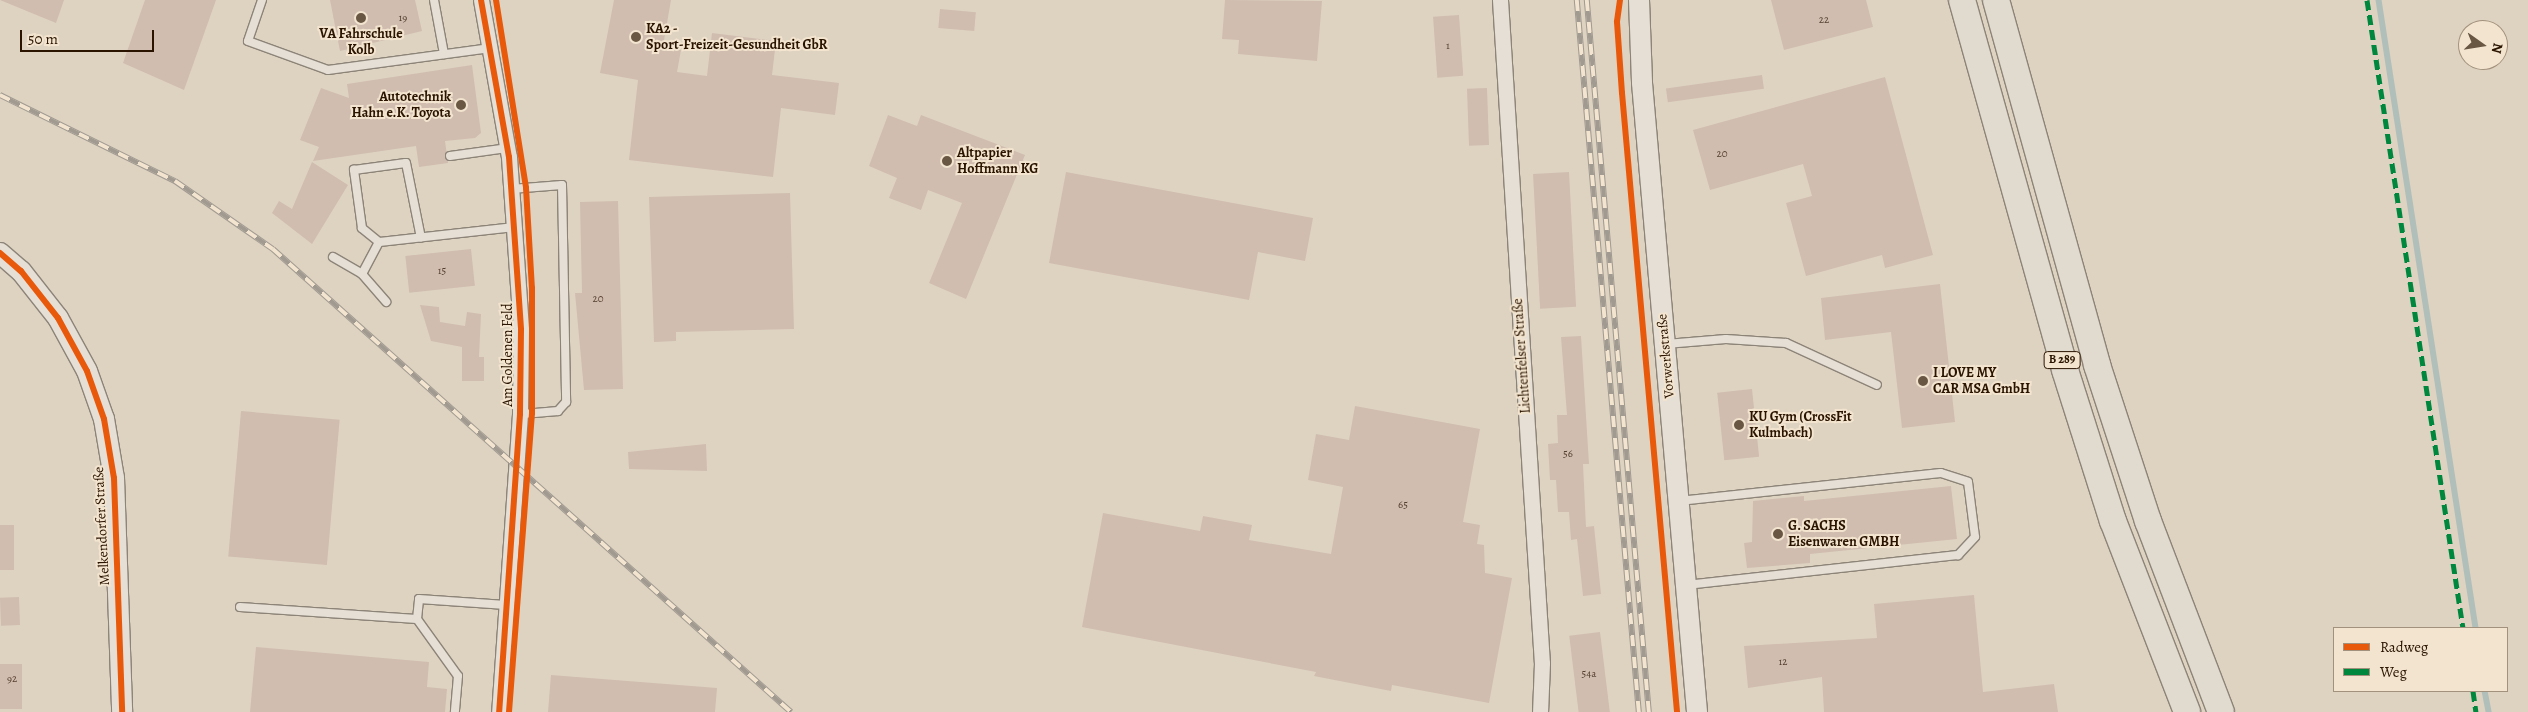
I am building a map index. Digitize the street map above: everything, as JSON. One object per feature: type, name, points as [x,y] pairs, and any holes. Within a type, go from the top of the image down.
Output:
[{"type":"highway","name":"B 289","points":[[1962,0],[2064,370],[2113,520],[2187,712]]},
{"type":"highway","name":"B 289","points":[[1996,0],[2097,364],[2148,521],[2221,712]]},
{"type":"street","name":"Am Goldenen Feld","points":[[481,0],[493,47],[508,148],[515,227],[520,414],[499,712]]},
{"type":"street","name":"Lichtenfelser Straße","points":[[1500,0],[1541,654],[1540,712]]},
{"type":"street","name":"Vorwerkstraße","points":[[1638,0],[1678,501],[1697,712]]},
{"type":"street","name":"Melkendorfer Straße","points":[[0,253],[21,271],[58,318],[87,370],[104,419],[114,478],[122,712]]},
{"type":"lane","points":[[262,0],[248,41],[328,70],[493,47]]},
{"type":"lane","points":[[434,0],[444,54]]},
{"type":"lane","points":[[450,156],[508,148]]},
{"type":"lane","points":[[421,238],[406,163],[354,170],[362,228],[379,242],[421,238],[515,227]]},
{"type":"lane","points":[[511,188],[562,185],[566,402],[558,411],[520,414]]},
{"type":"lane","points":[[362,274],[379,242]]},
{"type":"lane","points":[[333,257],[362,274],[386,302]]},
{"type":"lane","points":[[1665,344],[1726,339],[1786,343],[1877,384]]},
{"type":"lane","points":[[1678,501],[1941,473],[1968,482],[1975,537],[1958,555],[1686,585]]},
{"type":"lane","points":[[456,712],[458,676],[417,619],[419,599],[506,606]]},
{"type":"lane","points":[[240,607],[417,619]]},
{"type":"building","points":[[0,0],[64,0],[56,23]]},
{"type":"building","points":[[145,0],[216,0],[184,90],[123,63]]},
{"type":"building","name":"VA Fahrschule Kolb","points":[[330,0],[415,0],[422,31],[340,51]]},
{"type":"building","points":[[614,0],[671,0],[663,46],[681,50],[677,72],[707,76],[712,33],[776,41],[772,75],[839,83],[835,115],[781,108],[773,177],[629,160],[638,80],[600,73]]},
{"type":"building","points":[[1225,0],[1322,1],[1317,61],[1238,54],[1239,40],[1222,39]]},
{"type":"building","points":[[1771,0],[1866,0],[1873,27],[1784,50]]},
{"type":"building","points":[[940,9],[976,12],[974,31],[938,28]]},
{"type":"building","points":[[1459,15],[1463,76],[1437,78],[1433,17]]},
{"type":"building","points":[[472,65],[481,133],[475,138],[445,141],[448,163],[419,167],[416,146],[313,161],[319,147],[300,140],[321,88],[349,98],[347,84]]},
{"type":"building","points":[[1762,75],[1764,89],[1668,102],[1666,88]]},
{"type":"building","points":[[1885,77],[1933,255],[1885,268],[1882,255],[1806,276],[1786,203],[1812,196],[1803,164],[1710,190],[1693,130]]},
{"type":"building","points":[[1487,88],[1489,145],[1469,146],[1467,89]]},
{"type":"building","name":"Altpapier Hoffmann KG","points":[[888,115],[917,126],[921,115],[1025,155],[966,299],[929,283],[962,203],[928,190],[921,210],[889,198],[897,178],[869,166]]},
{"type":"building","points":[[312,162],[348,185],[312,244],[272,213],[279,201],[292,209]]},
{"type":"building","points":[[1066,172],[1313,218],[1305,261],[1258,252],[1249,300],[1049,263]]},
{"type":"building","points":[[1569,172],[1576,307],[1540,309],[1533,174]]},
{"type":"building","points":[[790,193],[794,329],[676,332],[676,341],[654,342],[649,197]]},
{"type":"building","points":[[618,201],[623,389],[584,390],[575,293],[582,293],[580,202]]},
{"type":"building","points":[[471,249],[475,286],[409,293],[405,256]]},
{"type":"building","name":"I LOVE MY CAR MSA GmbH","points":[[1940,284],[1955,422],[1902,428],[1891,332],[1825,340],[1821,298]]},
{"type":"building","points":[[420,305],[439,307],[440,322],[465,326],[467,312],[481,314],[479,357],[484,357],[484,381],[462,381],[462,347],[431,341]]},
{"type":"building","points":[[1581,336],[1589,464],[1583,464],[1586,527],[1594,526],[1601,594],[1583,596],[1577,539],[1571,540],[1569,512],[1558,512],[1556,480],[1550,480],[1548,444],[1558,443],[1557,415],[1567,415],[1561,337]]},
{"type":"building","points":[[1752,389],[1759,457],[1724,460],[1717,393]]},
{"type":"building","points":[[1355,406],[1480,429],[1463,522],[1480,525],[1477,544],[1484,545],[1485,573],[1512,578],[1489,703],[1392,685],[1391,691],[1314,676],[1316,672],[1082,627],[1103,513],[1200,531],[1203,516],[1252,525],[1249,540],[1331,554],[1343,487],[1308,480],[1316,434],[1349,440]]},
{"type":"building","points":[[241,411],[340,420],[327,565],[228,556]]},
{"type":"building","points":[[706,444],[707,471],[629,469],[628,452]]},
{"type":"building","points":[[1951,486],[1957,539],[1810,554],[1810,563],[1747,568],[1744,543],[1752,542],[1753,501],[1804,496],[1804,501]]},
{"type":"building","points":[[0,525],[14,525],[14,570],[0,570]]},
{"type":"building","points":[[1974,595],[1983,692],[2054,684],[2058,712],[1824,712],[1822,677],[1748,688],[1744,646],[1877,638],[1874,604]]},
{"type":"building","points":[[19,597],[20,625],[1,626],[0,598]]},
{"type":"building","points":[[1600,632],[1610,712],[1579,712],[1569,636]]},
{"type":"building","points":[[256,647],[429,662],[427,687],[447,689],[445,712],[250,712]]},
{"type":"building","points":[[0,664],[22,664],[22,709],[0,709]]},
{"type":"building","points":[[551,675],[717,688],[715,712],[548,712]]},
{"type":"waterway","points":[[2379,0],[2476,627]]},
{"type":"waterway","points":[[2485,692],[2489,712]]},
{"type":"railway","points":[[1577,0],[1639,712]]},
{"type":"railway","points":[[1587,0],[1649,712]]},
{"type":"railway","points":[[0,95],[175,181],[273,249],[791,712]]},
{"type":"marked path","points":[[2367,0],[2463,627]]},
{"type":"marked path","points":[[2473,692],[2476,712]]},
{"type":"cycle path","points":[[481,0],[509,157],[521,330],[520,414],[499,712]]},
{"type":"cycle path","points":[[496,0],[526,188],[532,288],[532,413],[509,712]]},
{"type":"cycle path","points":[[1620,0],[1617,22],[1622,93],[1677,712]]},
{"type":"cycle path","points":[[0,253],[21,271],[58,318],[87,371],[104,419],[114,478],[122,712]]},
{"type":"place","name":"VA Fahrschule Kolb","points":[[361,18]]},
{"type":"place","name":"KA2 - Sport-Freizeit-Gesundheit GbR","points":[[636,37]]},
{"type":"place","name":"Autotechnik Hahn e.K. Toyota","points":[[461,105]]},
{"type":"place","name":"Altpapier Hoffmann KG","points":[[947,161]]},
{"type":"place","name":"I LOVE MY CAR MSA GmbH","points":[[1923,381]]},
{"type":"place","name":"KU Gym (CrossFit Kulmbach)","points":[[1739,425]]},
{"type":"place","name":"G. SACHS Eisenwaren GMBH","points":[[1778,534]]}]
